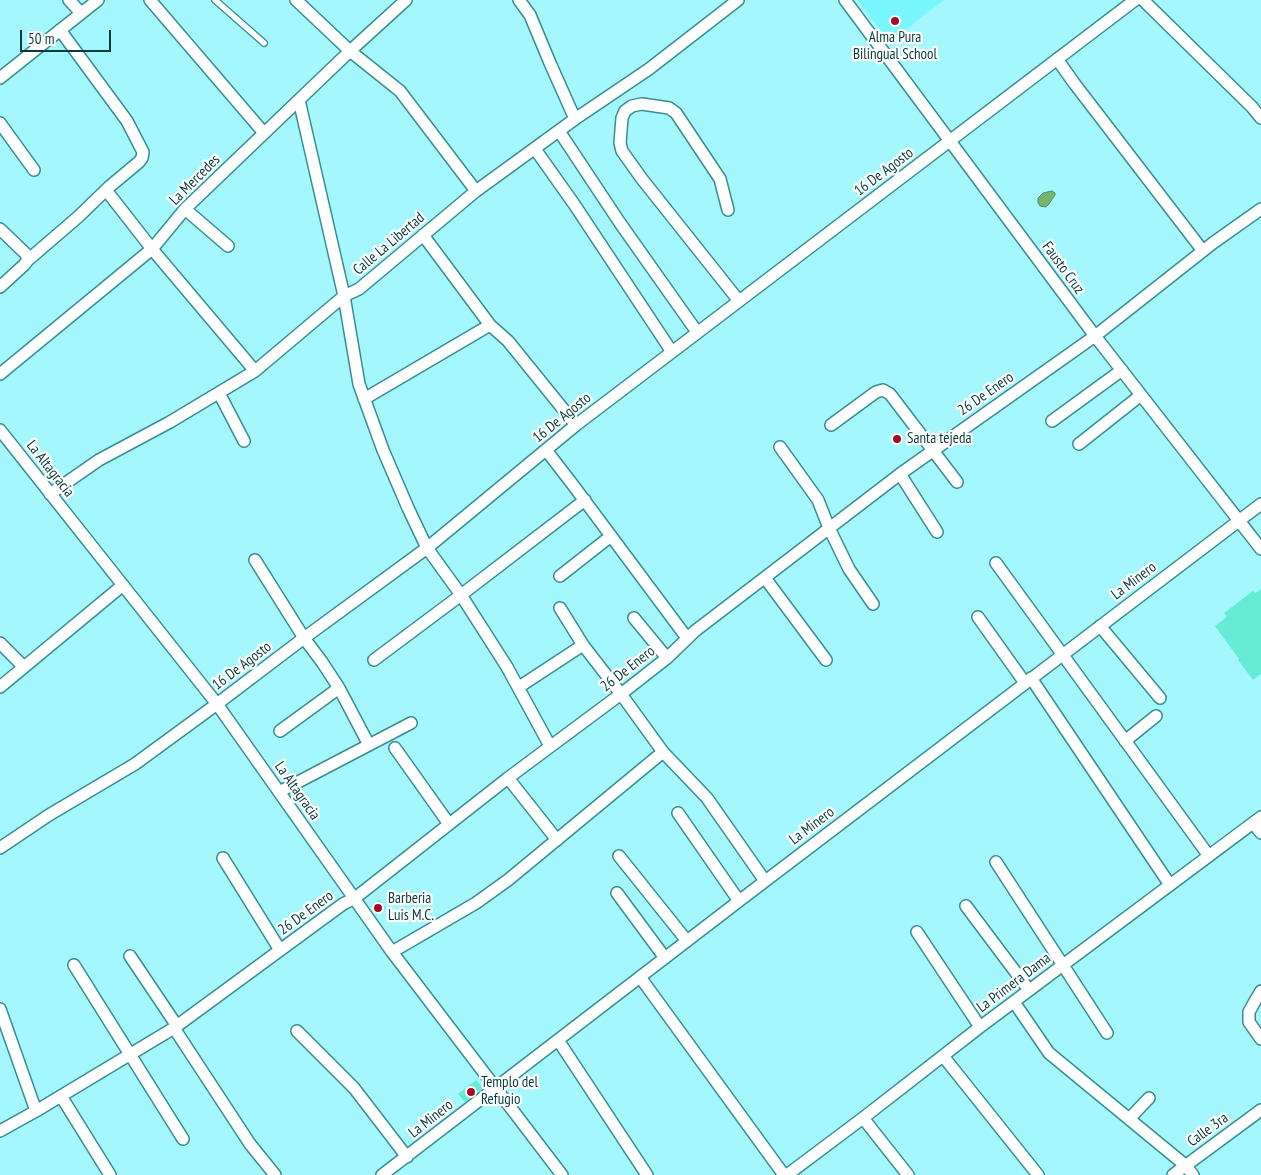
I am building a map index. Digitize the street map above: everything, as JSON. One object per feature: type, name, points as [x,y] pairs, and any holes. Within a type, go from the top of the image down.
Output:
[{"type":"street","points":[[69,0],[81,13]]},
{"type":"street","points":[[0,78],[98,0]]},
{"type":"street","points":[[150,0],[264,133]]},
{"type":"street","points":[[296,0],[350,51],[400,91],[476,191]]},
{"type":"street","name":"La Mercedes","points":[[0,374],[152,249],[184,209],[406,0]]},
{"type":"street","points":[[519,0],[530,15],[575,119]]},
{"type":"street","name":"Calle La Libertad","points":[[50,494],[99,460],[170,422],[255,371],[344,296],[359,289],[476,191],[575,119],[649,69],[738,0]]},
{"type":"street","name":"Fausto Cruz","points":[[845,0],[1094,336],[1261,549]]},
{"type":"street","name":"16 De Agosto","points":[[0,848],[49,815],[135,764],[427,548],[576,425],[1135,0]]},
{"type":"street","points":[[1143,0],[1261,118]]},
{"type":"street","points":[[0,287],[142,158],[143,152],[127,121],[60,30]]},
{"type":"street","points":[[1057,59],[1203,251]]},
{"type":"street","points":[[299,100],[344,296],[360,384],[383,450],[427,548],[461,595],[519,687],[550,746]]},
{"type":"street","points":[[728,210],[720,179],[676,113],[669,108],[642,104],[632,106],[625,111],[622,118],[620,143],[622,151],[739,301]]},
{"type":"street","points":[[0,123],[34,170]]},
{"type":"street","points":[[559,131],[697,332]]},
{"type":"street","points":[[535,148],[672,352]]},
{"type":"street","points":[[106,190],[152,249],[255,371]]},
{"type":"street","points":[[184,209],[228,246]]},
{"type":"street","name":"26 De Enero","points":[[0,1131],[175,1027],[343,904],[355,898],[508,778],[621,694],[667,658],[687,638],[900,474],[1094,336],[1203,251],[1261,209]]},
{"type":"street","points":[[0,229],[26,254],[28,260]]},
{"type":"street","points":[[423,235],[490,325],[508,341],[576,425]]},
{"type":"street","points":[[364,399],[490,325]]},
{"type":"street","points":[[1052,420],[1122,370]]},
{"type":"street","points":[[831,425],[876,392],[883,390],[890,394],[957,482]]},
{"type":"street","points":[[219,393],[244,441]]},
{"type":"street","points":[[1079,444],[1141,395]]},
{"type":"street","name":"La Altagracia","points":[[0,430],[217,704],[392,952],[562,1175]]},
{"type":"street","points":[[780,448],[818,500],[850,569],[873,604]]},
{"type":"street","points":[[546,450],[687,638]]},
{"type":"street","points":[[900,474],[937,532]]},
{"type":"street","points":[[374,660],[585,500]]},
{"type":"street","name":"La Minero","points":[[382,1175],[1261,504]]},
{"type":"street","points":[[560,576],[611,536]]},
{"type":"street","points":[[255,560],[304,638],[339,688],[369,745]]},
{"type":"street","points":[[996,564],[1209,856]]},
{"type":"street","points":[[765,578],[826,660]]},
{"type":"street","points":[[0,687],[123,585]]},
{"type":"street","points":[[560,608],[582,644],[663,752],[707,798],[765,881]]},
{"type":"street","points":[[978,617],[1028,681],[1170,885]]},
{"type":"street","points":[[634,618],[667,658]]},
{"type":"street","points":[[1100,626],[1160,698]]},
{"type":"street","points":[[0,643],[24,667]]},
{"type":"street","points":[[519,687],[582,644]]},
{"type":"street","points":[[280,731],[339,688]]},
{"type":"street","points":[[1125,741],[1156,716]]},
{"type":"street","points":[[279,792],[411,723]]},
{"type":"street","points":[[395,748],[449,824]]},
{"type":"street","points":[[392,952],[476,903],[508,880],[663,752]]},
{"type":"street","points":[[508,778],[557,840]]},
{"type":"street","points":[[678,813],[739,901]]},
{"type":"street","points":[[1257,820],[1261,833]]},
{"type":"street","name":"La Primera Dama","points":[[785,1175],[1257,820]]},
{"type":"street","points":[[619,856],[687,941]]},
{"type":"street","points":[[223,858],[280,950]]},
{"type":"street","points":[[996,862],[1107,1033]]},
{"type":"street","points":[[618,893],[665,958]]},
{"type":"street","points":[[966,906],[1029,990]]},
{"type":"street","points":[[918,932],[980,1027]]},
{"type":"street","points":[[130,956],[250,1144],[275,1175]]},
{"type":"street","points":[[74,965],[183,1139]]},
{"type":"street","points":[[640,977],[785,1175]]},
{"type":"street","points":[[1261,991],[1249,1012],[1249,1022],[1261,1039]]},
{"type":"street","points":[[1014,1002],[1049,1053],[1185,1165],[1193,1175]]},
{"type":"street","points":[[0,1009],[36,1111]]},
{"type":"street","points":[[297,1031],[354,1088],[407,1157]]},
{"type":"street","points":[[558,1040],[647,1175]]},
{"type":"street","points":[[943,1056],[1038,1175]]},
{"type":"street","points":[[61,1096],[110,1175]]},
{"type":"street","points":[[1129,1119],[1150,1098]]},
{"type":"street","name":"Calle 3ra","points":[[1173,1175],[1261,1110]]},
{"type":"street","points":[[863,1118],[908,1175]]},
{"type":"lane","points":[[215,0],[264,43]]},
{"type":"shaded area","name":"Alma Pura Bilingual School","points":[[857,0],[944,0],[890,42]]},
{"type":"shaded area","points":[[1052,191],[1055,195],[1049,204],[1046,207],[1040,206],[1038,198],[1043,193]]},
{"type":"building","points":[[1261,589],[1261,674],[1253,680],[1215,626],[1227,617],[1224,613],[1253,591],[1255,593]]},
{"type":"building","name":"Barberia Luis M.C.","points":[[379,900],[386,908],[377,915],[371,907]]},
{"type":"building","name":"Templo del Refugio","points":[[476,1080],[483,1088],[465,1102],[458,1094]]},
{"type":"place","name":"Alma Pura Bilingual School","points":[[895,21]]},
{"type":"place","name":"Santa tejeda","points":[[897,439]]},
{"type":"place","name":"Barberia Luis M.C.","points":[[378,908]]},
{"type":"place","name":"Templo del Refugio","points":[[471,1092]]}]
